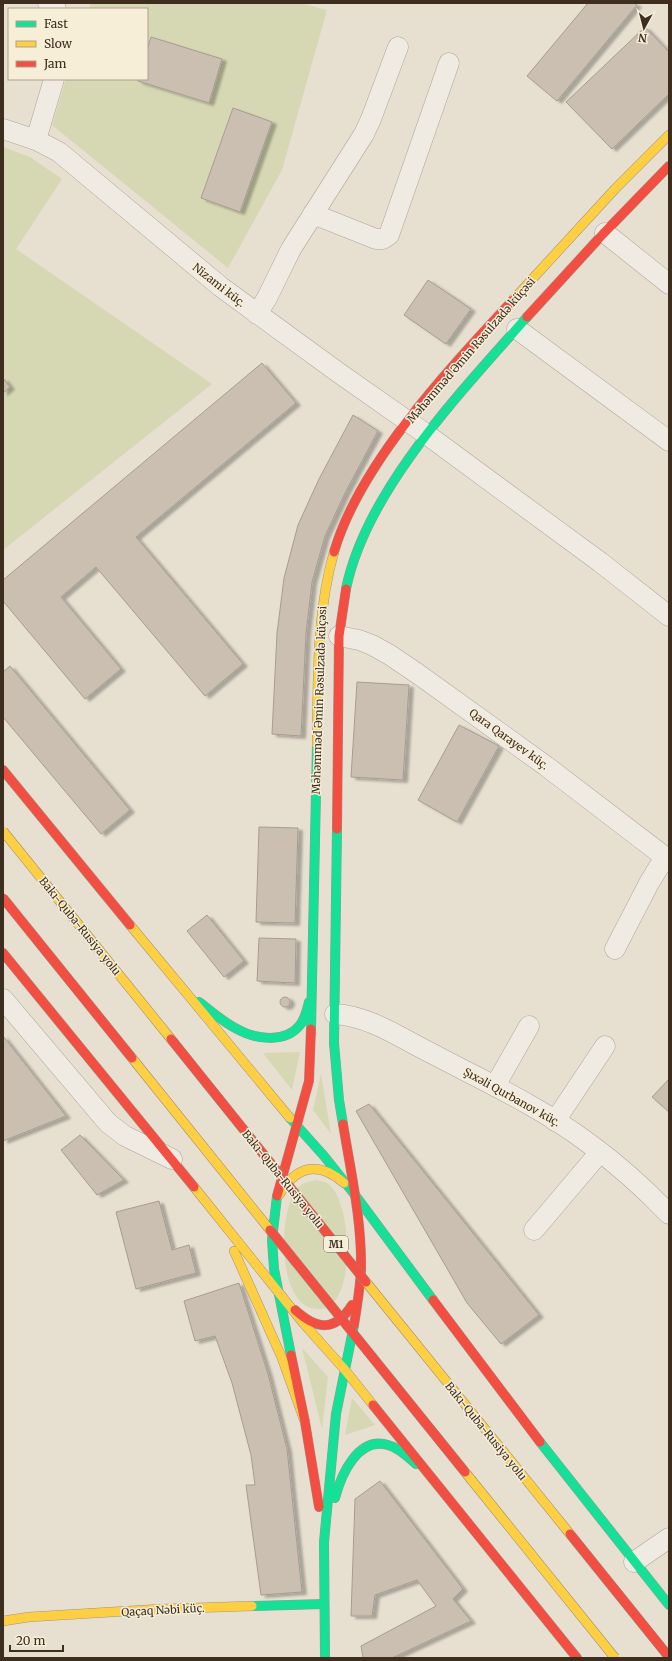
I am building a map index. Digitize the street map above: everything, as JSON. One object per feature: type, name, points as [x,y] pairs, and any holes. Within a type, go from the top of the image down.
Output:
[{"type":"main road","name":"Məhəmməd Əmin Rəsulzadə küçəsi","points":[[314,981],[318,685],[322,604],[327,576],[336,548],[352,511],[376,466],[408,422],[500,314],[634,169],[669,135]]},
{"type":"main road","name":"Məhəmməd Əmin Rəsulzadə küçəsi","points":[[355,1195],[336,1078],[335,1014],[339,636],[347,581],[356,554],[381,499],[426,434],[517,329],[669,166]]},
{"type":"main road","points":[[3,770],[297,1126],[324,1156],[355,1195],[509,1402],[669,1605]]},
{"type":"main road","name":"Bakı-Quba-Rusiya yolu","points":[[3,831],[669,1657]]},
{"type":"main road","points":[[3,898],[616,1658]]},
{"type":"main road","points":[[3,953],[172,1159],[280,1295],[345,1370],[577,1658]]},
{"type":"main road","points":[[184,990],[220,1018],[241,1031],[250,1035],[278,1037],[289,1033],[300,1026],[307,1012],[314,981]]},
{"type":"main road","points":[[314,981],[309,1081],[281,1179],[275,1208],[272,1240],[274,1269],[305,1422],[324,1542]]},
{"type":"main road","points":[[275,1208],[284,1185],[293,1176],[308,1168],[330,1171],[340,1178],[355,1195],[360,1232],[361,1271],[356,1318],[336,1414],[324,1542],[325,1658]]},
{"type":"main road","points":[[210,1208],[234,1250],[261,1310],[282,1358],[305,1422]]},
{"type":"main road","points":[[280,1295],[305,1320],[312,1324],[328,1325],[342,1319],[349,1312],[356,1295],[361,1271]]},
{"type":"main road","points":[[324,1542],[342,1476],[360,1452],[368,1447],[378,1444],[387,1444],[399,1450],[429,1474]]},
{"type":"main road","name":"Qaçaq Nəbi küç.","points":[[3,1621],[29,1617],[154,1610],[324,1604]]},
{"type":"street","points":[[256,314],[266,298],[291,249],[364,134],[398,47]]},
{"type":"street","points":[[313,214],[376,239],[383,239],[389,235],[449,63]]},
{"type":"street","points":[[36,140],[54,80]]},
{"type":"street","name":"Nizami küç.","points":[[3,129],[36,140],[59,152],[183,257],[256,314],[426,434],[600,562],[669,616]]},
{"type":"street","points":[[605,233],[669,284]]},
{"type":"street","points":[[517,329],[669,441]]},
{"type":"street","name":"Qara Qarayev küç.","points":[[339,636],[359,640],[372,645],[407,666],[553,770],[667,859]]},
{"type":"street","points":[[615,949],[649,883],[667,859]]},
{"type":"street","points":[[3,999],[108,1123],[125,1136],[172,1159]]},
{"type":"street","name":"Şıxəli Qurbanov küç.","points":[[335,1014],[349,1015],[376,1025],[495,1086],[556,1121],[600,1152],[667,1208]]},
{"type":"street","points":[[495,1086],[530,1026]]},
{"type":"street","points":[[556,1121],[605,1046]]},
{"type":"street","points":[[534,1230],[600,1152]]},
{"type":"street","points":[[634,1562],[669,1538]]},
{"type":"green space","points":[[91,3],[300,3],[327,10],[282,170],[228,268],[52,125],[66,80],[148,80],[148,8],[89,8]]},
{"type":"green space","points":[[3,147],[30,157],[62,179],[16,249],[212,384],[3,550]]},
{"type":"green space","points":[[300,1052],[292,1090],[263,1053]]},
{"type":"green space","points":[[321,1074],[331,1134],[313,1110]]},
{"type":"green space","points":[[316,1180],[325,1182],[334,1191],[341,1207],[346,1227],[347,1249],[346,1271],[341,1290],[332,1303],[320,1309],[306,1306],[295,1295],[289,1279],[285,1259],[284,1238],[286,1218],[290,1201],[299,1187],[303,1184]]},
{"type":"green space","points":[[302,1348],[328,1377],[322,1429]]},
{"type":"green space","points":[[352,1398],[375,1425],[345,1435]]},
{"type":"building","points":[[588,3],[634,3],[637,5],[557,101],[527,76]]},
{"type":"building","points":[[645,27],[669,52],[669,94],[612,149],[566,102]]},
{"type":"building","points":[[151,37],[222,59],[209,103],[138,81],[148,80],[148,47]]},
{"type":"building","points":[[233,108],[272,122],[240,212],[201,198]]},
{"type":"building","points":[[428,280],[471,309],[446,344],[404,315]]},
{"type":"building","points":[[262,363],[296,403],[136,537],[243,664],[205,696],[96,567],[61,597],[121,669],[85,699],[3,601],[3,580]]},
{"type":"building","points":[[3,378],[10,387],[3,393]]},
{"type":"building","points":[[353,415],[378,431],[345,493],[325,536],[312,582],[306,633],[301,736],[272,734],[277,633],[284,578],[298,525],[319,479]]},
{"type":"building","points":[[10,666],[130,810],[101,834],[3,717],[3,672]]},
{"type":"building","points":[[357,682],[409,685],[403,780],[351,777]]},
{"type":"building","points":[[459,725],[499,746],[457,822],[418,800]]},
{"type":"building","points":[[259,827],[298,828],[295,923],[256,922]]},
{"type":"building","points":[[207,915],[244,961],[224,977],[187,931]]},
{"type":"building","points":[[259,938],[296,939],[295,983],[257,981]]},
{"type":"building","points":[[283,997],[287,997],[289,998],[289,1006],[283,1007],[280,1004],[280,1000]]},
{"type":"building","points":[[3,1036],[66,1116],[3,1141]]},
{"type":"building","points":[[669,1079],[669,1112],[652,1097]]},
{"type":"building","points":[[369,1104],[539,1315],[501,1344],[467,1303],[356,1111]]},
{"type":"building","points":[[80,1135],[124,1180],[97,1195],[61,1150]]},
{"type":"building","points":[[159,1201],[172,1250],[189,1245],[196,1273],[136,1289],[116,1212]]},
{"type":"building","points":[[239,1283],[268,1374],[287,1449],[302,1592],[261,1595],[246,1485],[255,1485],[251,1455],[232,1383],[215,1336],[195,1341],[184,1301]]},
{"type":"building","points":[[380,1481],[463,1589],[453,1599],[471,1621],[392,1658],[363,1658],[361,1646],[436,1606],[417,1580],[375,1595],[372,1616],[351,1616],[355,1499]]},
{"type":"traffic: fast","points":[[346,589],[357,552],[374,515],[395,479],[446,409],[527,317]]},
{"type":"traffic: fast","points":[[311,1029],[317,745]]},
{"type":"traffic: fast","points":[[337,829],[334,1043],[339,1100],[343,1124]]},
{"type":"traffic: fast","points":[[199,1002],[222,1020],[237,1029],[252,1035],[270,1038],[286,1035],[294,1031],[303,1020],[309,1002]]},
{"type":"traffic: fast","points":[[290,1118],[324,1156],[355,1195],[433,1300]]},
{"type":"traffic: fast","points":[[277,1196],[272,1240],[274,1269],[291,1355]]},
{"type":"traffic: fast","points":[[325,1658],[324,1542],[336,1414],[354,1325]]},
{"type":"traffic: fast","points":[[540,1442],[669,1605]]},
{"type":"traffic: fast","points":[[335,1498],[346,1469],[352,1460],[368,1446],[377,1444],[392,1446],[416,1464]]},
{"type":"traffic: fast","points":[[252,1606],[324,1604]]},
{"type":"traffic: slow","points":[[513,300],[615,189],[669,135]]},
{"type":"traffic: slow","points":[[317,745],[318,672],[321,624],[328,576],[334,552]]},
{"type":"traffic: slow","points":[[3,831],[171,1039]]},
{"type":"traffic: slow","points":[[130,925],[290,1118]]},
{"type":"traffic: slow","points":[[132,1058],[270,1230]]},
{"type":"traffic: slow","points":[[279,1195],[293,1178],[300,1172],[308,1170],[316,1169],[325,1171],[344,1183]]},
{"type":"traffic: slow","points":[[194,1187],[304,1324],[345,1370],[373,1405]]},
{"type":"traffic: slow","points":[[234,1251],[282,1358],[305,1422]]},
{"type":"traffic: slow","points":[[366,1282],[570,1534]]},
{"type":"traffic: slow","points":[[465,1472],[615,1658]]},
{"type":"traffic: slow","points":[[3,1621],[29,1617],[161,1609],[252,1606]]},
{"type":"traffic: jam","points":[[527,317],[603,234],[669,166]]},
{"type":"traffic: jam","points":[[334,552],[347,518],[364,485],[385,451],[436,386],[513,300]]},
{"type":"traffic: jam","points":[[337,829],[339,636],[346,589]]},
{"type":"traffic: jam","points":[[3,770],[130,925]]},
{"type":"traffic: jam","points":[[3,898],[132,1058]]},
{"type":"traffic: jam","points":[[3,953],[194,1187]]},
{"type":"traffic: jam","points":[[277,1196],[309,1081],[311,1029]]},
{"type":"traffic: jam","points":[[171,1039],[366,1282]]},
{"type":"traffic: jam","points":[[343,1124],[360,1233],[361,1270],[354,1325]]},
{"type":"traffic: jam","points":[[270,1230],[465,1472]]},
{"type":"traffic: jam","points":[[433,1300],[540,1442]]},
{"type":"traffic: jam","points":[[295,1310],[303,1317],[318,1324],[325,1325],[332,1324],[339,1320],[346,1314],[352,1305]]},
{"type":"traffic: jam","points":[[291,1355],[305,1422],[319,1507]]},
{"type":"traffic: jam","points":[[373,1405],[577,1658]]},
{"type":"traffic: jam","points":[[570,1534],[669,1657]]}]
